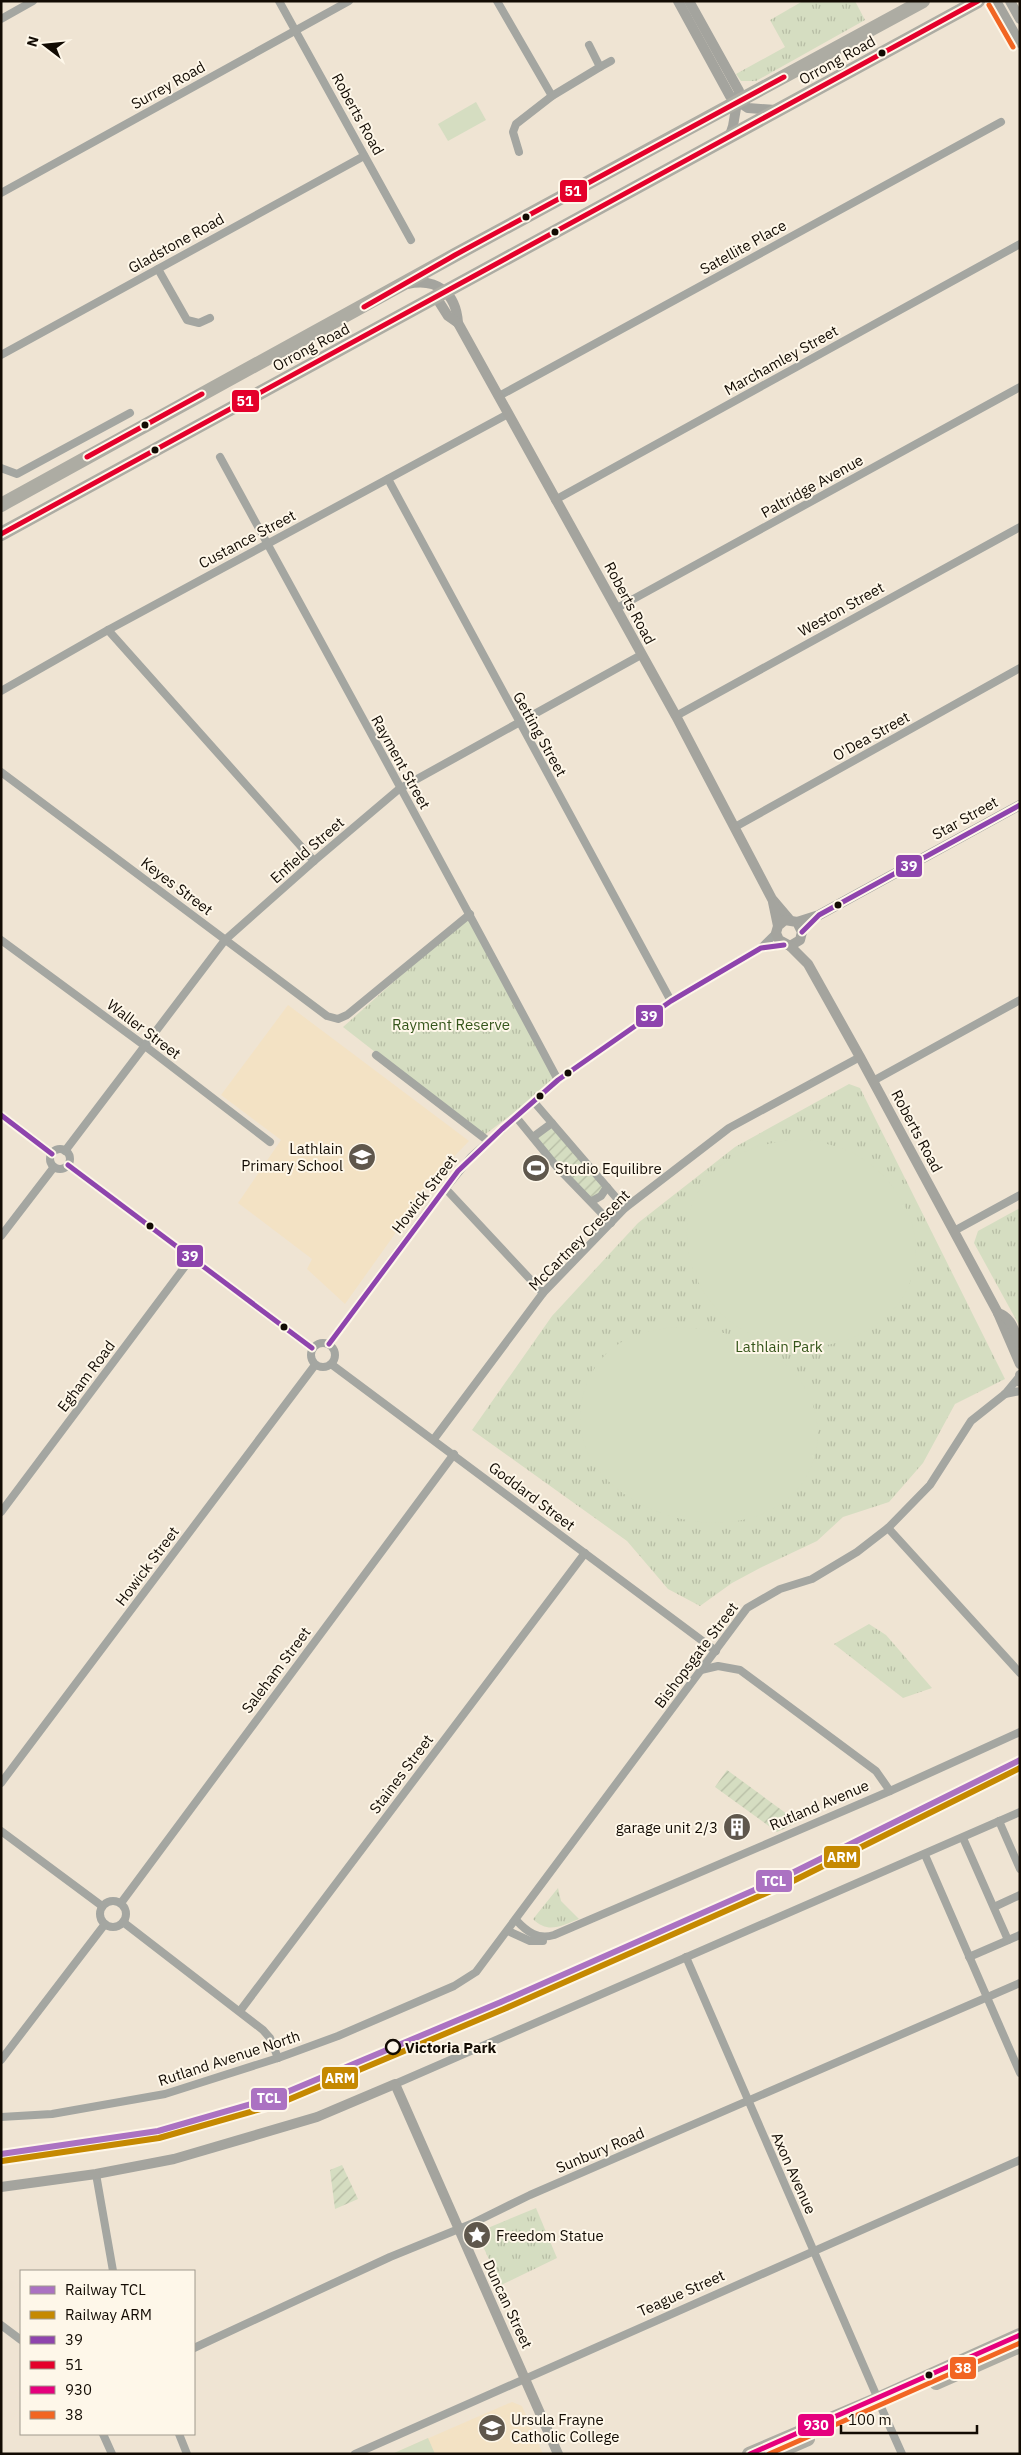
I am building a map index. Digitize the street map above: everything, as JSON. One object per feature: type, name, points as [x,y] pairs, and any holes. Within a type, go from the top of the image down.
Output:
[{"type":"highway","name":"Orrong Road","points":[[1,505],[147,423],[404,285],[455,255],[923,1]]},
{"type":"highway","name":"Orrong Road","points":[[1,534],[978,1]]},
{"type":"highway","points":[[774,2454],[1020,2334]]},
{"type":"highway","points":[[749,2454],[1020,2346]]},
{"type":"main road","points":[[678,1],[730,96],[750,109],[780,110]]},
{"type":"main road","points":[[689,1],[739,91],[729,138]]},
{"type":"main road","points":[[996,1],[1020,43]]},
{"type":"main road","points":[[1010,1],[1020,19]]},
{"type":"main road","points":[[404,285],[426,282],[435,284],[442,294]]},
{"type":"main road","name":"Roberts Road","points":[[442,294],[457,312],[458,323],[676,716],[772,899],[793,921]]},
{"type":"main road","name":"Star Street","points":[[793,921],[819,915],[1020,805]]},
{"type":"main road","name":"Roberts Road","points":[[772,899],[777,929]]},
{"type":"main road","name":"Star Street","points":[[802,934],[819,915]]},
{"type":"main road","points":[[793,921],[802,934],[797,943],[787,945],[779,940],[777,929],[793,921]]},
{"type":"main road","name":"Roberts Road","points":[[802,934],[808,964],[998,1313],[1020,1364]]},
{"type":"main road","name":"Roberts Road","points":[[787,945],[808,964]]},
{"type":"main road","name":"Roberts Road","points":[[998,1313],[1006,1316],[1012,1324],[1020,1344]]},
{"type":"main road","points":[[1020,1376],[1020,1382]]},
{"type":"main road","points":[[1,2187],[143,2166],[220,2148],[318,2117],[395,2084]]},
{"type":"main road","name":"Duncan Street","points":[[395,2084],[558,2454]]},
{"type":"street","points":[[1,19],[33,1]]},
{"type":"street","name":"Roberts Road","points":[[279,1],[411,240]]},
{"type":"street","name":"Surrey Road","points":[[1,193],[349,1]]},
{"type":"street","points":[[497,1],[552,96]]},
{"type":"street","points":[[588,46],[600,67]]},
{"type":"street","points":[[519,152],[514,132],[516,124],[552,96],[611,61]]},
{"type":"street","name":"Satellite Place","points":[[499,396],[1001,122]]},
{"type":"street","name":"Gladstone Road","points":[[1,355],[364,156]]},
{"type":"street","name":"Marchamley Street","points":[[555,500],[1020,244]]},
{"type":"street","points":[[158,268],[187,320],[199,324],[210,318]]},
{"type":"street","name":"Paltridge Avenue","points":[[617,608],[1020,387]]},
{"type":"street","points":[[1,468],[17,474],[130,413]]},
{"type":"street","name":"Custance Street","points":[[1,691],[108,630],[508,414]]},
{"type":"street","name":"Rayment Street","points":[[220,457],[399,789],[470,914],[558,1080]]},
{"type":"street","name":"Getting Street","points":[[388,479],[519,724],[671,1001]]},
{"type":"street","name":"Weston Street","points":[[676,716],[1020,527]]},
{"type":"street","points":[[108,630],[314,861]]},
{"type":"street","name":"Enfield Street","points":[[65,1151],[225,940],[314,861],[399,789],[641,655]]},
{"type":"street","name":"O'Dea Street","points":[[735,827],[1020,668]]},
{"type":"street","name":"Keyes Street","points":[[1,772],[327,1016],[338,1019],[347,1015],[470,914]]},
{"type":"street","name":"Howick Street","points":[[329,1344],[462,1166],[488,1141],[558,1080],[671,1001],[761,948],[777,929]]},
{"type":"street","name":"Waller Street","points":[[1,940],[145,1046],[270,1142]]},
{"type":"street","name":"Howick Street","points":[[761,948],[787,945]]},
{"type":"street","points":[[873,1082],[1020,1000]]},
{"type":"street","points":[[376,1055],[488,1141]]},
{"type":"street","name":"McCartney Crescent","points":[[434,1439],[543,1293],[625,1208],[728,1128],[860,1057]]},
{"type":"street","points":[[534,1102],[625,1208]]},
{"type":"street","points":[[1,1115],[52,1154]]},
{"type":"street","points":[[516,1117],[556,1166],[592,1201],[611,1223]]},
{"type":"street","points":[[533,1137],[552,1123]]},
{"type":"street","points":[[60,1149],[65,1151],[70,1159],[68,1165],[60,1169],[54,1167],[50,1159],[52,1154],[60,1149]]},
{"type":"street","points":[[68,1165],[312,1348]]},
{"type":"street","points":[[1,1236],[54,1167]]},
{"type":"street","points":[[592,1201],[601,1196],[607,1187]]},
{"type":"street","points":[[445,1188],[543,1293]]},
{"type":"street","points":[[954,1231],[1020,1195]]},
{"type":"street","name":"Egham Road","points":[[1,1512],[192,1257]]},
{"type":"street","points":[[319,1343],[329,1344],[335,1354],[332,1364],[325,1367],[315,1365],[311,1358],[312,1348],[319,1343]]},
{"type":"street","name":"Goddard Street","points":[[332,1364],[716,1652]]},
{"type":"street","name":"Howick Street","points":[[1,1783],[315,1365]]},
{"type":"street","name":"Bishopsgate Street","points":[[454,1986],[476,1972],[508,1931],[747,1608],[780,1589],[812,1578],[857,1552],[888,1528],[930,1484],[971,1421],[1005,1394],[1020,1376]]},
{"type":"street","name":"Bishopsgate Street","points":[[1005,1394],[1020,1391]]},
{"type":"street","name":"Saleham Street","points":[[121,1903],[454,1454]]},
{"type":"street","points":[[888,1528],[1020,1673]]},
{"type":"street","name":"Staines Street","points":[[240,2011],[584,1553]]},
{"type":"street","points":[[702,1670],[718,1666],[740,1670],[876,1770],[890,1791]]},
{"type":"street","name":"Rutland Avenue","points":[[516,1920],[528,1931],[541,1937],[574,1927],[756,1847],[890,1791],[1020,1732]]},
{"type":"street","points":[[395,2084],[925,1855],[1020,1812]]},
{"type":"street","points":[[999,1821],[1020,1870]]},
{"type":"street","points":[[1,1831],[102,1906]]},
{"type":"street","points":[[963,1838],[1008,1940]]},
{"type":"street","points":[[925,1855],[1020,2073]]},
{"type":"street","points":[[994,1907],[1020,1895]]},
{"type":"street","points":[[111,1901],[121,1903],[126,1912],[123,1922],[114,1927],[105,1924],[100,1916],[102,1906],[111,1901]]},
{"type":"street","points":[[123,1922],[263,2030],[270,2038],[278,2058]]},
{"type":"street","points":[[1,2060],[105,1924]]},
{"type":"street","name":"Rutland Avenue","points":[[508,1931],[530,1940],[542,1941],[556,1939],[574,1927]]},
{"type":"street","points":[[969,1957],[1020,1935]]},
{"type":"street","name":"Axon Avenue","points":[[686,1957],[902,2454]]},
{"type":"street","name":"Sunbury Road","points":[[195,2348],[390,2257],[458,2230],[530,2195],[1020,1983]]},
{"type":"street","name":"Rutland Avenue North","points":[[1,2117],[52,2114],[165,2094],[278,2058],[338,2036],[454,1986]]},
{"type":"street","name":"Teague Street","points":[[355,2454],[813,2249],[1020,2160]]},
{"type":"street","points":[[96,2174],[113,2270]]},
{"type":"street","points":[[1,2325],[20,2339]]},
{"type":"street","points":[[103,2435],[112,2454]]},
{"type":"street","points":[[179,2435],[187,2454]]},
{"type":"shaded area","name":"Lathlain Primary School","points":[[288,1005],[469,1141],[439,1172],[345,1304],[307,1269],[312,1259],[238,1203],[281,1140],[221,1095]]},
{"type":"shaded area","name":"Ursula Frayne Catholic College","points":[[512,2402],[522,2406],[543,2454],[392,2454]]},
{"type":"green space","points":[[803,1],[855,1],[865,20],[756,81],[741,81],[736,74],[785,47],[770,20]]},
{"type":"green space","points":[[476,102],[486,120],[448,141],[438,124]]},
{"type":"green space","name":"Rayment Reserve","points":[[470,914],[558,1080],[483,1136],[343,1027]]},
{"type":"green space","name":"Lathlain Park","points":[[849,1084],[860,1088],[1005,1379],[955,1404],[923,1463],[889,1502],[843,1517],[817,1541],[732,1583],[700,1606],[668,1589],[627,1541],[472,1430],[552,1316],[638,1223],[735,1147]]},
{"type":"green space","points":[[552,1123],[607,1187],[592,1201],[533,1137]]},
{"type":"green space","points":[[803,1139],[847,1150],[860,1157],[880,1173],[896,1192],[908,1213],[915,1236],[916,1259],[910,1282],[899,1303],[880,1322],[866,1331],[843,1341],[818,1346],[769,1341],[729,1321],[702,1289],[688,1251],[690,1212],[708,1177],[745,1151]]},
{"type":"green space","points":[[1020,1208],[1020,1327],[974,1243],[978,1231]]},
{"type":"green space","points":[[670,1327],[714,1331],[755,1344],[780,1360],[799,1380],[812,1402],[817,1426],[816,1449],[809,1471],[796,1491],[776,1507],[751,1518],[730,1522],[707,1523],[684,1520],[640,1504],[621,1492],[604,1477],[591,1459],[584,1444],[580,1411],[588,1380],[596,1366],[607,1353],[620,1343],[644,1333]]},
{"type":"green space","points":[[869,1624],[886,1635],[932,1688],[903,1698],[834,1644]]},
{"type":"green space","points":[[727,1770],[798,1822],[777,1832],[715,1787]]},
{"type":"green space","points":[[558,1888],[561,1901],[579,1919],[555,1927],[539,1924],[533,1919]]},
{"type":"green space","points":[[342,2165],[358,2199],[335,2209],[330,2170]]},
{"type":"green space","points":[[536,2208],[557,2258],[501,2285],[480,2240],[483,2230]]},
{"type":"green space","points":[[428,2438],[435,2454],[392,2454]]},
{"type":"rail line","name":"TCL","points":[[1,2154],[158,2131],[275,2097],[501,2002],[786,1876],[1020,1760]]},
{"type":"rail line","name":"ARM","points":[[2,2161],[159,2138],[278,2104],[504,2009],[789,1883],[1020,1768]]},
{"type":"transit line","name":"51","points":[[1,534],[978,1]]},
{"type":"transit line","name":"38","points":[[989,5],[1013,47]]},
{"type":"transit line","name":"51","points":[[364,307],[455,255],[784,77]]},
{"type":"transit line","name":"51","points":[[87,457],[202,394]]},
{"type":"transit line","name":"39","points":[[802,932],[819,915],[1020,805]]},
{"type":"transit line","name":"39","points":[[329,1344],[458,1171],[502,1129],[558,1080],[671,1001],[761,948],[784,945]]},
{"type":"transit line","name":"39","points":[[1,1115],[52,1154]]},
{"type":"transit line","name":"39","points":[[68,1165],[312,1348]]},
{"type":"transit line","name":"930","points":[[750,2454],[1020,2335]]},
{"type":"transit line","name":"38","points":[[769,2454],[1020,2343]]},
{"type":"place","name":"Lathlain Primary School","points":[[362,1157]]},
{"type":"place","name":"Studio Equilibre","points":[[536,1168]]},
{"type":"place","name":"garage unit 2/3","points":[[737,1827]]},
{"type":"place","name":"Victoria Park","points":[[393,2047]]},
{"type":"place","name":"Freedom Statue","points":[[477,2235]]},
{"type":"place","name":"Ursula Frayne Catholic College","points":[[492,2428]]}]
